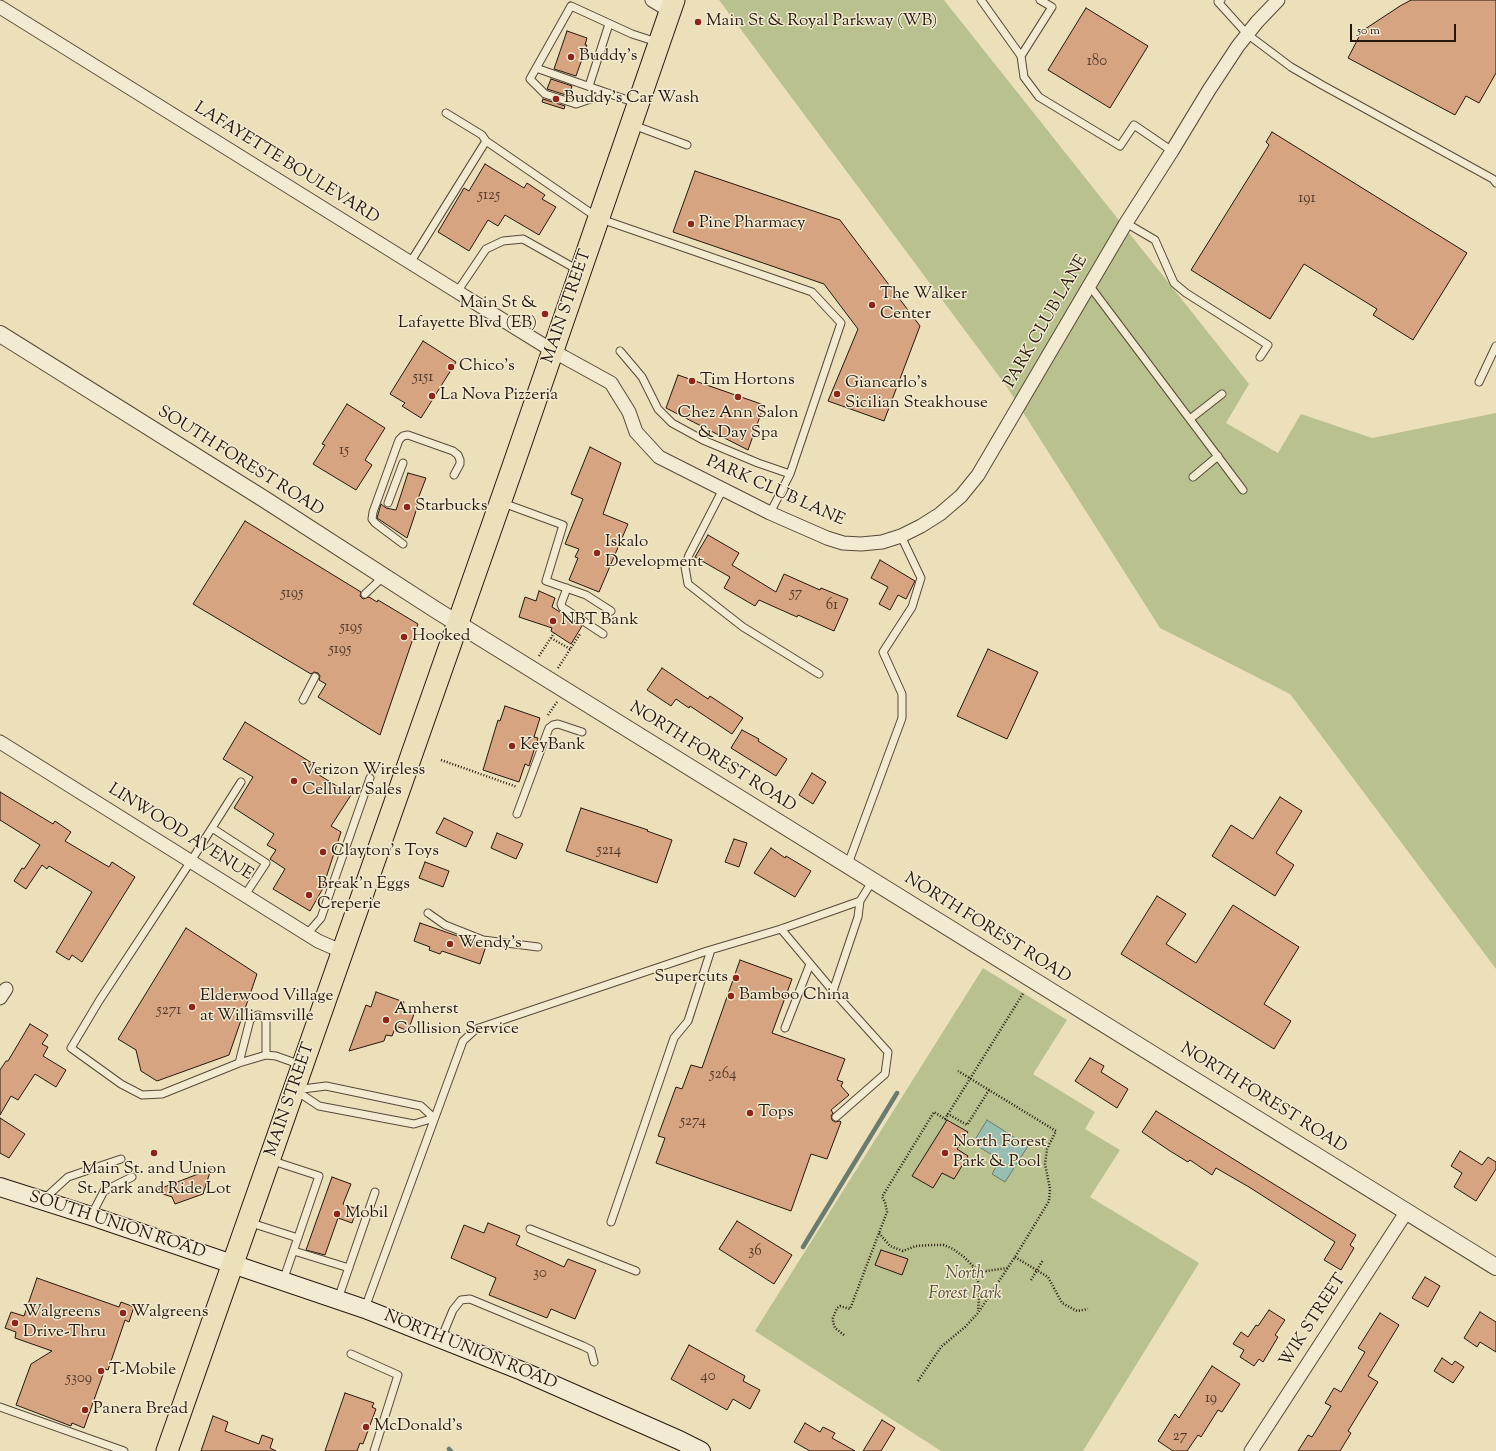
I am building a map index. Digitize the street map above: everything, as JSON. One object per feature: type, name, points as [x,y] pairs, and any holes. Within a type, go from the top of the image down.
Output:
[{"type":"main road","name":"MAIN STREET","points":[[168,1451],[458,624],[672,5]]},
{"type":"main road","name":"SOUTH UNION ROAD","points":[[0,1187],[234,1264]]},
{"type":"main road","name":"NORTH UNION ROAD","points":[[234,1264],[365,1309],[522,1371],[680,1440],[701,1451]]},
{"type":"street","points":[[652,0],[672,5]]},
{"type":"street","name":"PARK CLUB LANE","points":[[553,351],[611,383],[629,412],[636,432],[659,457],[770,513],[827,538],[843,543],[861,544],[882,542],[902,536],[922,526],[940,514],[961,496],[978,475],[1126,223],[1172,151],[1208,90],[1247,34],[1278,0]]},
{"type":"street","name":"LAFAYETTE BOULEVARD","points":[[0,8],[553,351]]},
{"type":"street","name":"SOUTH FOREST ROAD","points":[[0,334],[264,499],[458,624]]},
{"type":"street","name":"NORTH FOREST ROAD","points":[[458,624],[848,864],[1496,1267]]},
{"type":"street","name":"LINWOOD AVENUE","points":[[0,742],[318,941],[343,952]]},
{"type":"street","name":"WIK STREET","points":[[1251,1451],[1407,1211]]},
{"type":"lane","points":[[981,0],[1021,56],[1024,77],[1039,97],[1120,146],[1134,125],[1172,151]]},
{"type":"lane","points":[[1021,56],[1052,7],[1040,0]]},
{"type":"lane","points":[[1221,0],[1218,2],[1247,34],[1303,75],[1496,182]]},
{"type":"lane","points":[[608,93],[576,104],[545,94],[530,79],[571,6],[632,34],[659,42]]},
{"type":"lane","points":[[589,86],[610,24]]},
{"type":"lane","points":[[536,68],[638,103]]},
{"type":"lane","points":[[446,113],[482,135],[486,141],[598,218],[812,292],[840,323],[790,474],[770,513]]},
{"type":"lane","points":[[631,125],[687,146]]},
{"type":"lane","points":[[410,263],[486,141]]},
{"type":"lane","points":[[1126,223],[1155,240],[1174,283],[1186,293],[1268,345],[1260,357]]},
{"type":"lane","points":[[457,292],[486,249],[504,241],[523,239],[580,272]]},
{"type":"lane","points":[[1089,285],[1243,490]]},
{"type":"lane","points":[[1479,382],[1496,346]]},
{"type":"lane","points":[[620,351],[642,377],[658,409],[672,423],[703,440],[790,474]]},
{"type":"lane","points":[[1190,419],[1222,394]]},
{"type":"lane","points":[[404,544],[372,519],[373,512],[399,440],[403,436],[408,435],[458,455],[460,464],[454,475]]},
{"type":"lane","points":[[1193,477],[1218,456]]},
{"type":"lane","points":[[388,503],[403,463]]},
{"type":"lane","points":[[723,489],[689,555],[685,567],[688,584],[743,627],[819,674]]},
{"type":"lane","points":[[500,502],[563,525],[546,581],[586,596],[611,611]]},
{"type":"lane","points":[[848,864],[902,718],[902,694],[883,652],[912,608],[921,578],[902,536]]},
{"type":"lane","points":[[365,594],[383,577]]},
{"type":"lane","points":[[567,588],[561,604],[562,607],[603,634]]},
{"type":"lane","points":[[303,700],[315,677]]},
{"type":"lane","points":[[517,814],[549,728],[558,724],[582,732]]},
{"type":"lane","points":[[307,934],[322,918],[370,778]]},
{"type":"lane","points":[[241,782],[71,1048],[121,1084],[142,1095],[162,1094],[239,1063],[266,1055],[276,1056],[303,1066]]},
{"type":"lane","points":[[212,828],[266,863],[245,895]]},
{"type":"lane","points":[[833,991],[858,916],[860,901],[873,880]]},
{"type":"lane","points":[[365,1309],[462,1041],[476,1029],[712,950],[781,930],[860,901]]},
{"type":"lane","points":[[428,913],[444,925],[483,940],[538,947]]},
{"type":"lane","points":[[781,930],[888,1052],[885,1074],[836,1117]]},
{"type":"lane","points":[[611,1222],[674,1038],[688,1021],[712,950]]},
{"type":"lane","points":[[785,1028],[810,964]]},
{"type":"lane","points":[[239,1063],[250,1020],[258,1015],[263,1017],[266,1021],[266,1055]]},
{"type":"lane","points":[[295,1090],[326,1086],[420,1106],[434,1118]]},
{"type":"lane","points":[[295,1090],[319,1106],[414,1124],[434,1118]]},
{"type":"lane","points":[[42,1200],[68,1177],[121,1159]]},
{"type":"lane","points":[[270,1160],[319,1176],[283,1281]]},
{"type":"lane","points":[[91,1216],[104,1191],[132,1177]]},
{"type":"lane","points":[[338,1300],[374,1192]]},
{"type":"lane","points":[[248,1222],[298,1238]]},
{"type":"lane","points":[[530,1229],[636,1271]]},
{"type":"lane","points":[[294,1251],[349,1268]]},
{"type":"lane","points":[[441,1339],[453,1310],[461,1300],[470,1299],[591,1350],[594,1362]]},
{"type":"lane","points":[[351,1354],[398,1375],[374,1451]]},
{"type":"lane","points":[[0,1407],[124,1451]]},
{"type":"path","points":[[540,656],[554,633]]},
{"type":"path","points":[[558,668],[580,634]]},
{"type":"path","points":[[551,638],[570,649]]},
{"type":"path","points":[[441,760],[521,788]]},
{"type":"path","points":[[500,781],[501,776]]},
{"type":"path","points":[[844,1335],[835,1328],[833,1322],[834,1314],[840,1306],[850,1309],[887,1212],[885,1202],[882,1197],[934,1112],[945,1119],[1025,991]]},
{"type":"path","points":[[918,1381],[941,1347],[965,1327],[978,1313],[1016,1257],[1049,1201],[1050,1189],[1046,1164],[1047,1149],[1056,1131],[958,1071]]},
{"type":"path","points":[[948,1114],[967,1125],[989,1090]]},
{"type":"path","points":[[879,1232],[890,1246],[903,1251],[916,1246],[944,1245],[958,1253],[973,1266],[986,1271],[1008,1268]]},
{"type":"path","points":[[1016,1257],[1050,1280],[1062,1303],[1077,1311],[1088,1309]]},
{"type":"path","points":[[1031,1280],[1043,1260]]},
{"type":"path","points":[[973,1266],[980,1287],[978,1313]]},
{"type":"green space","points":[[719,0],[944,0],[1249,384],[1226,423],[1278,453],[1301,414],[1372,438],[1496,413],[1496,969],[1290,694],[1160,628],[1007,387]]},
{"type":"green space","name":"North Forest Park","points":[[983,968],[1067,1020],[1033,1074],[1095,1112],[1085,1129],[1120,1150],[1090,1197],[1199,1263],[1083,1451],[941,1451],[755,1331]]},
{"type":"water","points":[[987,1120],[1028,1146],[1005,1182],[992,1174],[1000,1160],[973,1143]]},
{"type":"building","points":[[1411,0],[1496,0],[1496,73],[1479,103],[1466,96],[1455,115],[1348,58],[1362,31]]},
{"type":"building","points":[[1086,8],[1148,46],[1110,108],[1048,70]]},
{"type":"building","name":"Buddy's","points":[[567,31],[587,38],[585,45],[587,45],[576,76],[554,69]]},
{"type":"building","points":[[551,79],[572,86],[569,96],[547,89]]},
{"type":"building","points":[[543,99],[565,106],[564,109],[542,102]]},
{"type":"building","points":[[1272,132],[1467,253],[1413,340],[1373,315],[1377,309],[1304,264],[1270,319],[1191,270],[1269,145],[1266,142]]},
{"type":"building","points":[[485,164],[524,188],[527,183],[545,195],[542,199],[556,207],[539,235],[505,215],[498,226],[488,220],[469,251],[438,232],[464,188],[469,191]]},
{"type":"building","name":"The Walker Center","points":[[695,171],[840,220],[920,326],[884,421],[828,401],[858,329],[824,284],[673,232]]},
{"type":"building","points":[[423,341],[456,362],[421,418],[402,406],[405,403],[390,394]]},
{"type":"building","points":[[678,375],[764,405],[748,450],[666,408]]},
{"type":"building","points":[[347,404],[385,428],[365,460],[372,465],[356,490],[313,464],[325,445],[322,444]]},
{"type":"building","points":[[590,447],[621,463],[603,514],[628,524],[599,592],[569,580],[578,558],[575,557],[579,549],[565,544],[583,499],[571,494]]},
{"type":"building","name":"Starbucks","points":[[408,473],[426,478],[416,504],[418,505],[407,538],[377,518],[381,504],[386,508],[396,510]]},
{"type":"building","points":[[245,521],[361,592],[360,596],[363,599],[369,597],[377,602],[378,600],[418,624],[380,735],[318,697],[326,684],[319,680],[320,676],[318,673],[314,672],[311,674],[193,604]]},
{"type":"building","points":[[708,535],[739,553],[732,565],[776,592],[784,574],[820,590],[821,588],[848,599],[834,631],[759,600],[755,606],[724,588],[730,577],[695,557]]},
{"type":"building","points":[[880,560],[915,581],[906,599],[898,595],[890,610],[879,604],[888,587],[871,578]]},
{"type":"building","name":"NBT Bank","points":[[539,591],[555,598],[552,607],[582,626],[571,644],[551,631],[552,628],[519,617],[525,597],[536,601]]},
{"type":"building","points":[[988,649],[1038,672],[1007,739],[957,716]]},
{"type":"building","points":[[662,668],[708,699],[710,696],[743,718],[732,734],[690,706],[689,708],[676,699],[671,706],[647,690]]},
{"type":"building","name":"KeyBank","points":[[505,706],[540,718],[534,737],[538,738],[529,766],[525,764],[519,782],[483,770],[498,720],[500,721]]},
{"type":"building","points":[[245,722],[312,763],[308,768],[351,795],[331,826],[341,832],[322,890],[310,911],[273,889],[285,869],[270,859],[276,850],[267,845],[274,834],[234,808],[253,777],[223,759]]},
{"type":"building","points":[[742,730],[759,739],[758,741],[787,759],[776,776],[731,748]]},
{"type":"building","points":[[812,773],[826,782],[813,804],[799,795]]},
{"type":"building","points":[[0,792],[53,824],[55,821],[71,832],[65,841],[109,867],[112,862],[135,877],[82,962],[72,955],[69,960],[56,952],[92,892],[49,866],[47,869],[42,865],[26,889],[14,881],[40,845],[0,820]]},
{"type":"building","points":[[1280,797],[1302,811],[1276,853],[1294,865],[1275,896],[1212,856],[1231,825],[1253,839]]},
{"type":"building","points":[[581,808],[648,830],[647,831],[672,840],[657,883],[566,851]]},
{"type":"building","points":[[444,818],[473,832],[466,847],[436,833]]},
{"type":"building","points":[[497,833],[523,844],[516,859],[491,848]]},
{"type":"building","points":[[734,839],[747,843],[739,867],[725,862]]},
{"type":"building","points":[[771,848],[785,858],[786,856],[811,871],[795,897],[754,873]]},
{"type":"building","points":[[425,862],[449,871],[443,887],[419,878]]},
{"type":"building","points":[[1157,896],[1186,914],[1166,944],[1196,963],[1233,905],[1299,947],[1264,1004],[1291,1021],[1274,1049],[1121,954]]},
{"type":"building","name":"Wendy's","points":[[420,923],[486,946],[480,964],[442,951],[440,954],[429,950],[430,947],[414,941]]},
{"type":"building","name":"Elderwood Village at Williamsville","points":[[186,928],[257,974],[229,1055],[157,1081],[141,1071],[136,1050],[118,1039]]},
{"type":"building","name":"Tops","points":[[740,960],[792,979],[772,1033],[845,1059],[837,1080],[843,1082],[841,1086],[849,1095],[831,1110],[833,1113],[831,1116],[832,1120],[835,1122],[841,1122],[827,1159],[811,1154],[791,1211],[656,1163],[665,1138],[658,1136],[676,1087],[682,1089],[691,1065],[702,1068]]},
{"type":"building","name":"Amherst Collision Service","points":[[376,992],[404,1002],[402,1010],[414,1014],[408,1031],[396,1026],[392,1036],[386,1035],[384,1041],[349,1051],[366,1005],[371,1007]]},
{"type":"building","points":[[30,1024],[48,1035],[42,1044],[48,1047],[43,1056],[66,1070],[56,1087],[35,1074],[18,1100],[11,1096],[0,1115],[0,1070],[6,1061],[8,1061]]},
{"type":"building","points":[[1090,1058],[1104,1066],[1101,1072],[1128,1089],[1117,1108],[1075,1081]]},
{"type":"building","points":[[1156,1111],[1356,1235],[1350,1245],[1354,1248],[1341,1270],[1324,1260],[1335,1242],[1249,1187],[1216,1168],[1212,1175],[1190,1160],[1188,1162],[1170,1151],[1142,1132]]},
{"type":"building","points":[[0,1118],[25,1134],[9,1158],[0,1153]]},
{"type":"building","name":"North Forest Park & Pool","points":[[947,1120],[968,1132],[957,1149],[968,1156],[954,1179],[942,1173],[933,1188],[912,1176]]},
{"type":"building","points":[[1460,1151],[1482,1165],[1488,1157],[1496,1162],[1496,1169],[1476,1201],[1454,1187],[1462,1173],[1451,1166]]},
{"type":"building","points":[[211,1169],[203,1194],[175,1204],[172,1197],[154,1191]]},
{"type":"building","name":"Mobil","points":[[332,1177],[351,1184],[343,1204],[357,1209],[352,1223],[338,1218],[325,1255],[306,1250]]},
{"type":"building","points":[[737,1221],[792,1255],[774,1284],[719,1249]]},
{"type":"building","points":[[488,1223],[520,1236],[516,1245],[564,1267],[568,1259],[596,1270],[575,1319],[551,1309],[547,1318],[489,1295],[496,1278],[451,1258],[464,1225],[484,1233]]},
{"type":"building","points":[[881,1250],[908,1259],[902,1275],[875,1265]]},
{"type":"building","points":[[1425,1277],[1440,1286],[1428,1307],[1412,1298]]},
{"type":"building","points":[[37,1278],[119,1307],[121,1302],[134,1307],[129,1322],[125,1320],[108,1370],[105,1369],[84,1428],[72,1423],[71,1426],[16,1405],[31,1364],[52,1351],[15,1338],[16,1332],[5,1328],[11,1312],[24,1316]]},
{"type":"building","points":[[1269,1310],[1285,1320],[1275,1335],[1278,1337],[1263,1362],[1259,1359],[1254,1366],[1240,1357],[1244,1350],[1233,1344],[1241,1332],[1248,1337]]},
{"type":"building","points":[[1480,1312],[1496,1322],[1496,1352],[1480,1342],[1477,1347],[1464,1338]]},
{"type":"building","points":[[1380,1313],[1399,1325],[1368,1376],[1378,1382],[1348,1431],[1351,1433],[1340,1451],[1298,1451],[1308,1435],[1312,1437],[1331,1406],[1325,1403],[1334,1388],[1341,1392],[1365,1352],[1358,1348]]},
{"type":"building","points":[[689,1345],[745,1376],[743,1381],[760,1390],[750,1409],[733,1399],[727,1410],[671,1379]]},
{"type":"building","points":[[1442,1358],[1452,1365],[1455,1361],[1464,1367],[1453,1383],[1434,1371]]},
{"type":"building","points":[[1212,1366],[1240,1384],[1222,1412],[1218,1410],[1201,1437],[1198,1435],[1187,1451],[1173,1451],[1158,1441],[1175,1414],[1179,1418]]},
{"type":"building","points":[[345,1393],[374,1403],[372,1407],[376,1409],[363,1444],[360,1443],[357,1451],[325,1451]]},
{"type":"building","points":[[213,1416],[228,1422],[225,1431],[259,1444],[262,1435],[273,1439],[270,1448],[276,1451],[201,1451]]},
{"type":"building","points":[[882,1420],[895,1428],[881,1451],[863,1451]]},
{"type":"building","points":[[805,1423],[820,1432],[823,1427],[835,1433],[832,1438],[855,1451],[810,1451],[794,1442]]},
{"type":"waterway","points":[[803,1247],[897,1093]]},
{"type":"place","name":"Main St & Royal Parkway (WB)","points":[[698,22]]},
{"type":"place","name":"Buddy's","points":[[571,57]]},
{"type":"place","name":"Buddy's Car Wash","points":[[556,99]]},
{"type":"place","name":"Pine Pharmacy","points":[[691,224]]},
{"type":"place","name":"The Walker Center","points":[[872,305]]},
{"type":"place","name":"Main St & Lafayette Blvd (EB)","points":[[545,314]]},
{"type":"place","name":"Chico's","points":[[451,367]]},
{"type":"place","name":"Tim Hortons","points":[[692,381]]},
{"type":"place","name":"Giancarlo’s Sicilian Steakhouse","points":[[837,394]]},
{"type":"place","name":"La Nova Pizzeria","points":[[432,396]]},
{"type":"place","name":"Chez Ann Salon & Day Spa","points":[[738,397]]},
{"type":"place","name":"Starbucks","points":[[407,507]]},
{"type":"place","name":"Iskalo Development","points":[[597,553]]},
{"type":"place","name":"NBT Bank","points":[[553,621]]},
{"type":"place","name":"Hooked","points":[[404,637]]},
{"type":"place","name":"KeyBank","points":[[512,746]]},
{"type":"place","name":"Verizon Wireless Cellular Sales","points":[[294,781]]},
{"type":"place","name":"Clayton's Toys","points":[[323,852]]},
{"type":"place","name":"Break'n Eggs Creperie","points":[[309,895]]},
{"type":"place","name":"Wendy's","points":[[450,944]]},
{"type":"place","name":"Supercuts","points":[[736,978]]},
{"type":"place","name":"Bamboo China","points":[[731,996]]},
{"type":"place","name":"Elderwood Village at Williamsville","points":[[192,1007]]},
{"type":"place","name":"Amherst Collision Service","points":[[386,1020]]},
{"type":"place","name":"Tops","points":[[750,1113]]},
{"type":"place","name":"Main St. and Union St. Park and Ride Lot","points":[[154,1153]]},
{"type":"place","name":"North Forest Park & Pool","points":[[945,1153]]},
{"type":"place","name":"Mobil","points":[[337,1214]]},
{"type":"place","name":"Walgreens","points":[[123,1313]]},
{"type":"place","name":"Walgreens Drive-Thru","points":[[15,1323]]},
{"type":"place","name":"T-Mobile","points":[[101,1371]]},
{"type":"place","name":"Panera Bread","points":[[85,1410]]},
{"type":"place","name":"McDonald's","points":[[366,1427]]}]
